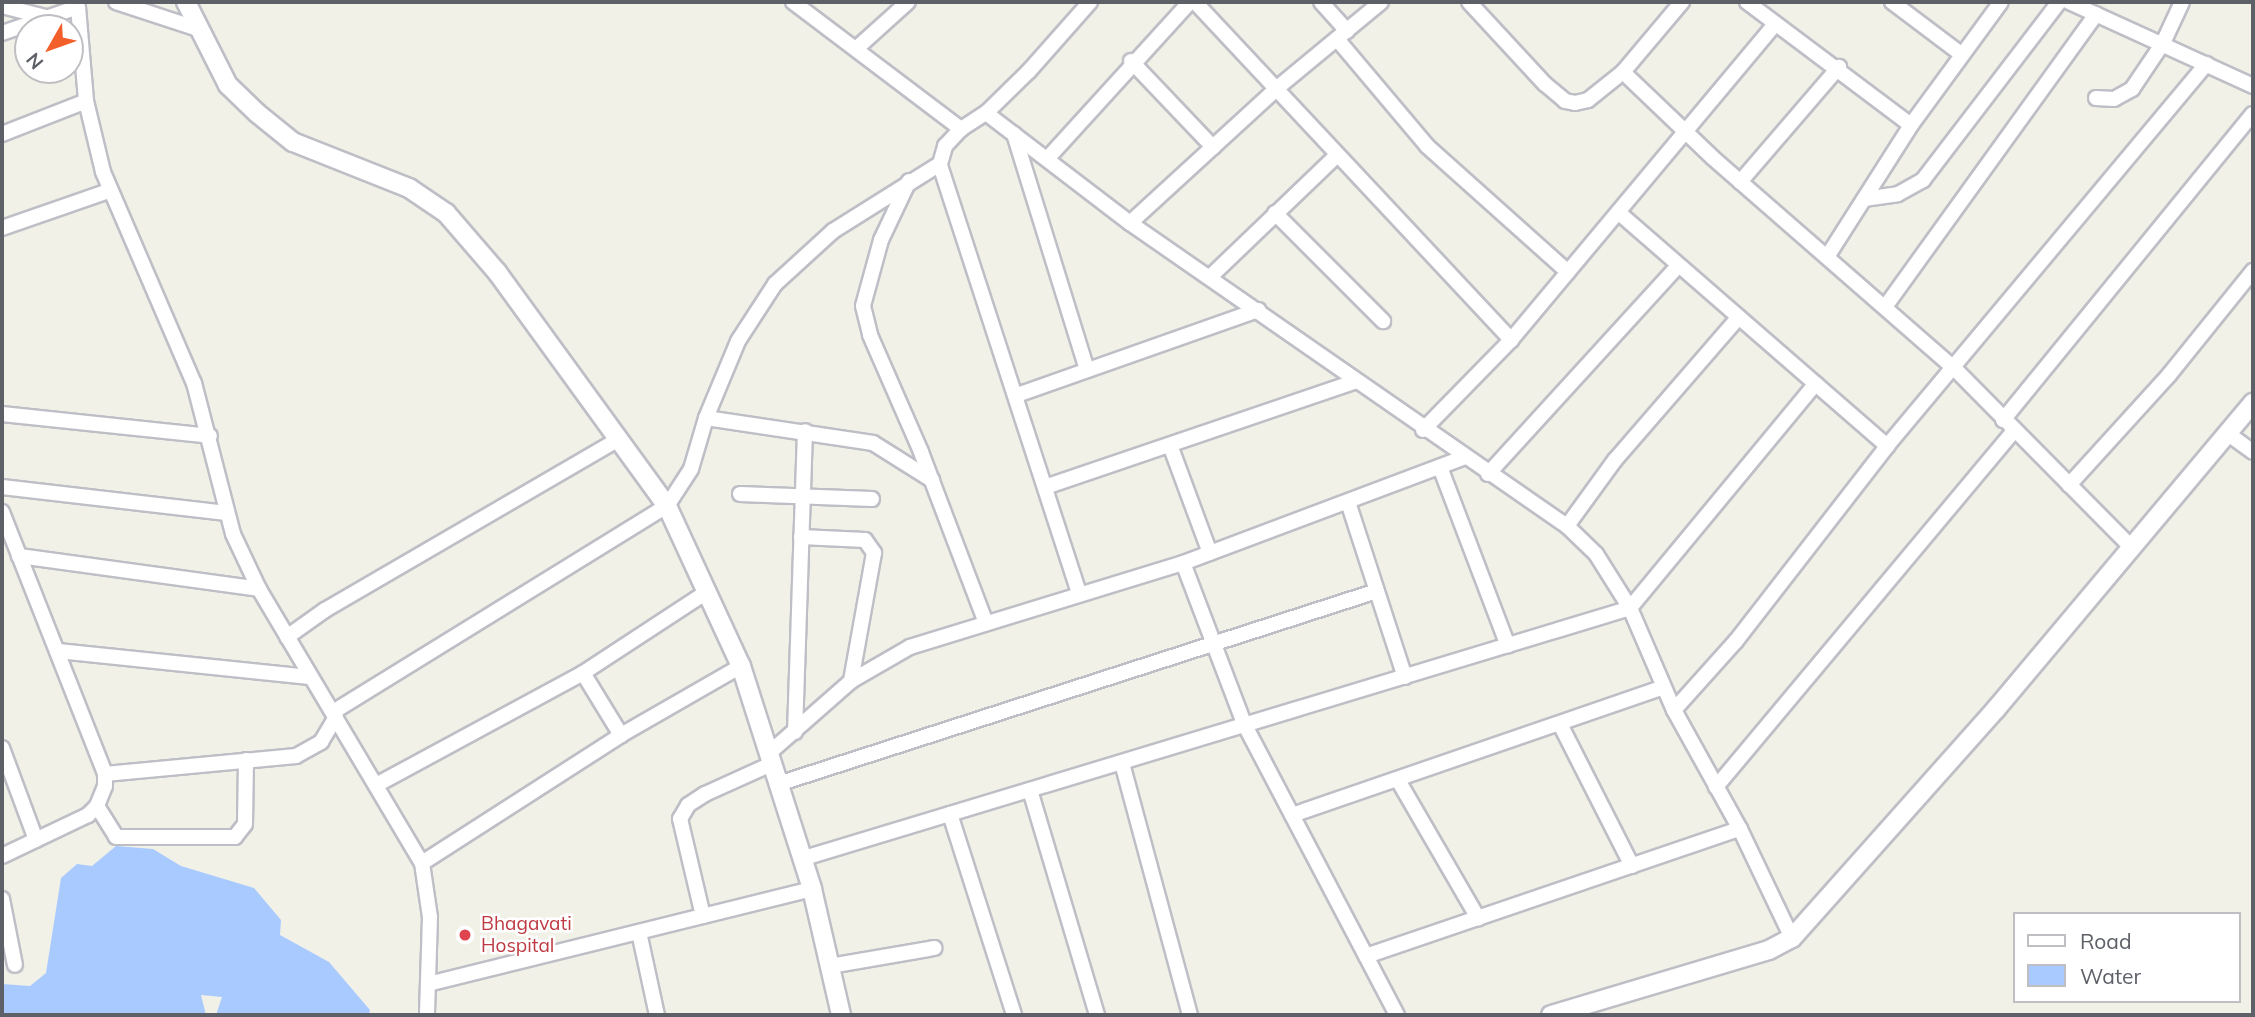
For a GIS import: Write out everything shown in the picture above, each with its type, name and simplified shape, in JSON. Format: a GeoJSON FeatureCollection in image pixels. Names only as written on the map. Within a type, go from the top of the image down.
{"type":"FeatureCollection","features":[{"type":"Feature","properties":{"kind":"street"},"geometry":{"type":"LineString","coordinates":[[116,2],[198,29]]}},
{"type":"Feature","properties":{"kind":"street"},"geometry":{"type":"LineString","coordinates":[[186,2],[228,85],[293,142],[408,188],[446,213],[497,272],[667,506],[741,666],[812,889],[841,1015]]}},
{"type":"Feature","properties":{"kind":"street"},"geometry":{"type":"LineString","coordinates":[[793,2],[858,47],[961,129]]}},
{"type":"Feature","properties":{"kind":"street"},"geometry":{"type":"LineString","coordinates":[[858,47],[908,2]]}},
{"type":"Feature","properties":{"kind":"street"},"geometry":{"type":"LineString","coordinates":[[1079,593],[1048,486],[940,164],[945,146],[961,129],[986,113],[1090,2]]}},
{"type":"Feature","properties":{"kind":"street"},"geometry":{"type":"LineString","coordinates":[[1047,159],[1131,61],[1192,2],[1511,340]]}},
{"type":"Feature","properties":{"kind":"street"},"geometry":{"type":"LineString","coordinates":[[1321,2],[1342,35],[1427,146],[1568,272]]}},
{"type":"Feature","properties":{"kind":"street"},"geometry":{"type":"LineString","coordinates":[[1130,223],[1276,89],[1381,2]]}},
{"type":"Feature","properties":{"kind":"street"},"geometry":{"type":"LineString","coordinates":[[1469,2],[1565,101],[1588,100],[1623,72],[1682,2]]}},
{"type":"Feature","properties":{"kind":"street"},"geometry":{"type":"LineString","coordinates":[[1747,2],[1774,24],[1839,67],[1911,125]]}},
{"type":"Feature","properties":{"kind":"street"},"geometry":{"type":"LineString","coordinates":[[1892,2],[1961,54]]}},
{"type":"Feature","properties":{"kind":"street"},"geometry":{"type":"LineString","coordinates":[[1827,257],[1911,125],[2001,2]]}},
{"type":"Feature","properties":{"kind":"street"},"geometry":{"type":"LineString","coordinates":[[1864,199],[1898,194],[1923,180],[2059,2]]}},
{"type":"Feature","properties":{"kind":"street"},"geometry":{"type":"LineString","coordinates":[[2069,2],[2164,43],[2253,86]]}},
{"type":"Feature","properties":{"kind":"street"},"geometry":{"type":"LineString","coordinates":[[2096,98],[2114,99],[2132,89],[2164,43],[2182,2]]}},
{"type":"Feature","properties":{"kind":"street"},"geometry":{"type":"LineString","coordinates":[[54,14],[80,4],[86,101],[109,191],[176,334],[210,436],[227,513],[259,589],[310,677],[378,784],[422,863],[430,917],[427,1015]]}},
{"type":"Feature","properties":{"kind":"street"},"geometry":{"type":"LineString","coordinates":[[2,6],[34,14]]}},
{"type":"Feature","properties":{"kind":"street"},"geometry":{"type":"LineString","coordinates":[[1885,307],[2096,13]]}},
{"type":"Feature","properties":{"kind":"street"},"geometry":{"type":"LineString","coordinates":[[1423,430],[1511,340],[1774,24]]}},
{"type":"Feature","properties":{"kind":"street"},"geometry":{"type":"LineString","coordinates":[[1131,61],[1213,147]]}},
{"type":"Feature","properties":{"kind":"street"},"geometry":{"type":"LineString","coordinates":[[1674,709],[1736,641],[1887,446],[2206,64]]}},
{"type":"Feature","properties":{"kind":"street"},"geometry":{"type":"LineString","coordinates":[[1740,182],[1839,67]]}},
{"type":"Feature","properties":{"kind":"street"},"geometry":{"type":"LineString","coordinates":[[1623,72],[1740,182],[1953,367],[2132,548]]}},
{"type":"Feature","properties":{"kind":"street"},"geometry":{"type":"LineString","coordinates":[[2,134],[86,101]]}},
{"type":"Feature","properties":{"kind":"street"},"geometry":{"type":"LineString","coordinates":[[986,113],[1130,223],[1211,276],[1463,458],[1567,526],[1596,554],[1630,608],[1674,709],[1740,829],[1792,938]]}},
{"type":"Feature","properties":{"kind":"street"},"geometry":{"type":"LineString","coordinates":[[1716,787],[2008,425],[2253,114]]}},
{"type":"Feature","properties":{"kind":"street"},"geometry":{"type":"LineString","coordinates":[[1014,133],[1087,370]]}},
{"type":"Feature","properties":{"kind":"street"},"geometry":{"type":"LineString","coordinates":[[1211,276],[1336,156]]}},
{"type":"Feature","properties":{"kind":"street"},"geometry":{"type":"LineString","coordinates":[[105,774],[310,752],[335,715],[667,506],[691,468],[706,418],[738,341],[775,284],[832,231],[910,179],[940,164]]}},
{"type":"Feature","properties":{"kind":"street"},"geometry":{"type":"LineString","coordinates":[[910,179],[880,240],[863,306],[870,335],[932,480],[986,623]]}},
{"type":"Feature","properties":{"kind":"street"},"geometry":{"type":"LineString","coordinates":[[2,228],[109,191]]}},
{"type":"Feature","properties":{"kind":"street"},"geometry":{"type":"LineString","coordinates":[[1618,212],[1887,446]]}},
{"type":"Feature","properties":{"kind":"street"},"geometry":{"type":"LineString","coordinates":[[1275,213],[1382,321]]}},
{"type":"Feature","properties":{"kind":"street"},"geometry":{"type":"LineString","coordinates":[[1488,474],[1678,266]]}},
{"type":"Feature","properties":{"kind":"street"},"geometry":{"type":"LineString","coordinates":[[2069,485],[2177,366],[2253,271]]}},
{"type":"Feature","properties":{"kind":"street"},"geometry":{"type":"LineString","coordinates":[[1017,395],[1258,310]]}},
{"type":"Feature","properties":{"kind":"street"},"geometry":{"type":"LineString","coordinates":[[1567,526],[1615,460],[1739,317]]}},
{"type":"Feature","properties":{"kind":"street"},"geometry":{"type":"LineString","coordinates":[[1048,486],[1356,381]]}},
{"type":"Feature","properties":{"kind":"street"},"geometry":{"type":"LineString","coordinates":[[801,859],[1630,608],[1815,384]]}},
{"type":"Feature","properties":{"kind":"street"},"geometry":{"type":"LineString","coordinates":[[1551,1015],[1769,950],[1792,938],[1926,790],[2253,403]]}},
{"type":"Feature","properties":{"kind":"street"},"geometry":{"type":"LineString","coordinates":[[2,414],[210,436]]}},
{"type":"Feature","properties":{"kind":"street"},"geometry":{"type":"LineString","coordinates":[[706,418],[805,430],[873,443],[932,480]]}},
{"type":"Feature","properties":{"kind":"street"},"geometry":{"type":"LineString","coordinates":[[795,732],[805,430]]}},
{"type":"Feature","properties":{"kind":"street"},"geometry":{"type":"LineString","coordinates":[[2227,433],[2253,452]]}},
{"type":"Feature","properties":{"kind":"street"},"geometry":{"type":"LineString","coordinates":[[287,637],[325,610],[619,439]]}},
{"type":"Feature","properties":{"kind":"street"},"geometry":{"type":"LineString","coordinates":[[1170,445],[1210,553]]}},
{"type":"Feature","properties":{"kind":"street"},"geometry":{"type":"LineString","coordinates":[[702,916],[680,819],[688,805],[770,759],[795,732],[851,681],[910,648],[1079,593],[1183,563],[1463,458]]}},
{"type":"Feature","properties":{"kind":"street"},"geometry":{"type":"LineString","coordinates":[[1440,467],[1508,646]]}},
{"type":"Feature","properties":{"kind":"street"},"geometry":{"type":"LineString","coordinates":[[2,487],[227,513]]}},
{"type":"Feature","properties":{"kind":"street"},"geometry":{"type":"LineString","coordinates":[[740,494],[872,499]]}},
{"type":"Feature","properties":{"kind":"street"},"geometry":{"type":"LineString","coordinates":[[1348,502],[1405,677]]}},
{"type":"Feature","properties":{"kind":"street"},"geometry":{"type":"LineString","coordinates":[[2,512],[105,774],[97,806],[79,821],[2,856]]}},
{"type":"Feature","properties":{"kind":"street"},"geometry":{"type":"LineString","coordinates":[[802,537],[865,540],[874,553],[851,681]]}},
{"type":"Feature","properties":{"kind":"street"},"geometry":{"type":"LineString","coordinates":[[19,556],[259,589]]}},
{"type":"Feature","properties":{"kind":"street"},"geometry":{"type":"LineString","coordinates":[[1183,563],[1245,726],[1397,1015]]}},
{"type":"Feature","properties":{"kind":"street"},"geometry":{"type":"LineString","coordinates":[[778,784],[1214,647],[1377,591]]}},
{"type":"Feature","properties":{"kind":"street"},"geometry":{"type":"LineString","coordinates":[[378,784],[583,673],[707,592]]}},
{"type":"Feature","properties":{"kind":"street"},"geometry":{"type":"LineString","coordinates":[[58,651],[310,677]]}},
{"type":"Feature","properties":{"kind":"street"},"geometry":{"type":"LineString","coordinates":[[422,863],[621,735],[741,666]]}},
{"type":"Feature","properties":{"kind":"street"},"geometry":{"type":"LineString","coordinates":[[583,673],[621,735]]}},
{"type":"Feature","properties":{"kind":"street"},"geometry":{"type":"LineString","coordinates":[[1292,815],[1561,726],[1664,687]]}},
{"type":"Feature","properties":{"kind":"street"},"geometry":{"type":"LineString","coordinates":[[1561,726],[1632,866]]}},
{"type":"Feature","properties":{"kind":"street"},"geometry":{"type":"LineString","coordinates":[[2,748],[36,841]]}},
{"type":"Feature","properties":{"kind":"street"},"geometry":{"type":"LineString","coordinates":[[97,806],[116,836],[235,837],[245,824],[246,760]]}},
{"type":"Feature","properties":{"kind":"street"},"geometry":{"type":"LineString","coordinates":[[1122,763],[1190,1015]]}},
{"type":"Feature","properties":{"kind":"street"},"geometry":{"type":"LineString","coordinates":[[1398,780],[1478,918]]}},
{"type":"Feature","properties":{"kind":"street"},"geometry":{"type":"LineString","coordinates":[[1030,790],[1097,1015]]}},
{"type":"Feature","properties":{"kind":"street"},"geometry":{"type":"LineString","coordinates":[[950,814],[1014,1015]]}},
{"type":"Feature","properties":{"kind":"street"},"geometry":{"type":"LineString","coordinates":[[1366,956],[1740,829]]}},
{"type":"Feature","properties":{"kind":"street"},"geometry":{"type":"LineString","coordinates":[[428,984],[812,889]]}},
{"type":"Feature","properties":{"kind":"street"},"geometry":{"type":"LineString","coordinates":[[2,900],[15,965]]}},
{"type":"Feature","properties":{"kind":"street"},"geometry":{"type":"LineString","coordinates":[[639,932],[657,1015]]}},
{"type":"Feature","properties":{"kind":"street"},"geometry":{"type":"LineString","coordinates":[[830,966],[934,948]]}},
{"type":"Feature","properties":{"kind":"water"},"geometry":{"type":"Polygon","coordinates":[[[116,846],[153,849],[181,866],[254,888],[281,920],[280,935],[329,962],[370,1010],[369,1015],[216,1015],[222,997],[201,995],[206,1015],[2,1015],[2,984],[30,986],[46,973],[61,878],[77,864],[92,866],[116,846]]]}},
{"type":"Feature","properties":{"kind":"place","name":"Bhagavati Hospital"},"geometry":{"type":"Point","coordinates":[465,935]}}]}
